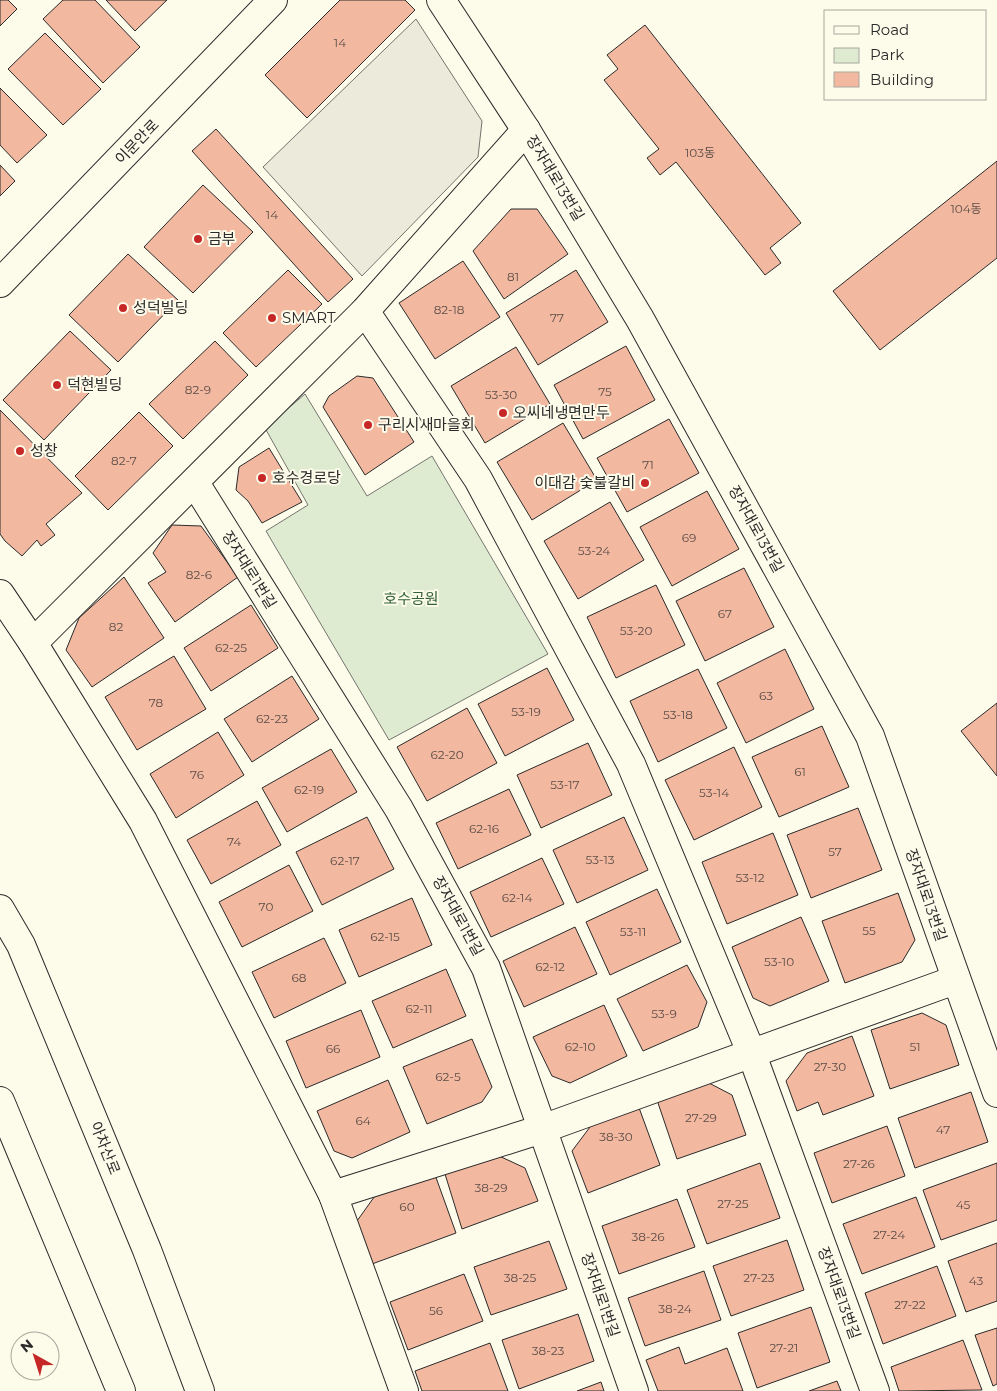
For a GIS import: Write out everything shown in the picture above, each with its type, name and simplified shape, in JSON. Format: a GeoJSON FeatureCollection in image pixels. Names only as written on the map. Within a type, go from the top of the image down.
{"type":"FeatureCollection","features":[{"type":"Feature","properties":{"kind":"street","name":"이문안로"},"geometry":{"type":"LineString","coordinates":[[0,284],[273,0]]}},
{"type":"Feature","properties":{"kind":"street","name":"장자대로13번길"},"geometry":{"type":"LineString","coordinates":[[441,0],[526,130],[640,319],[870,736],[997,1094]]}},
{"type":"Feature","properties":{"kind":"street"},"geometry":{"type":"LineString","coordinates":[[33,644],[365,311],[526,130]]}},
{"type":"Feature","properties":{"kind":"street","name":"장자대로13번길"},"geometry":{"type":"LineString","coordinates":[[365,311],[478,480],[631,764],[751,1052],[874,1391]]}},
{"type":"Feature","properties":{"kind":"street","name":"장자대로1번길"},"geometry":{"type":"LineString","coordinates":[[195,483],[399,809],[486,968],[634,1391]]}},
{"type":"Feature","properties":{"kind":"street"},"geometry":{"type":"LineString","coordinates":[[0,594],[143,821],[333,1195],[404,1391]]}},
{"type":"Feature","properties":{"kind":"street","name":"아차산로"},"geometry":{"type":"LineString","coordinates":[[0,909],[25,955],[147,1250],[200,1391]]}},
{"type":"Feature","properties":{"kind":"street"},"geometry":{"type":"LineString","coordinates":[[333,1195],[542,1129],[751,1052],[955,980]]}},
{"type":"Feature","properties":{"kind":"street"},"geometry":{"type":"LineString","coordinates":[[0,1101],[121,1391]]}},
{"type":"Feature","properties":{"kind":"green space","name":"호수공원"},"geometry":{"type":"Polygon","coordinates":[[[305,394],[367,496],[432,456],[548,654],[389,740],[266,531],[308,505],[265,428],[305,394]]]}},
{"type":"Feature","properties":{"kind":"shaded area"},"geometry":{"type":"Polygon","coordinates":[[[416,19],[482,121],[478,157],[362,276],[263,167],[416,19]]]}},
{"type":"Feature","properties":{"kind":"building"},"geometry":{"type":"Polygon","coordinates":[[[0,0],[8,0],[17,9],[0,26],[0,0]]]}},
{"type":"Feature","properties":{"kind":"building"},"geometry":{"type":"Polygon","coordinates":[[[63,0],[95,0],[140,47],[103,83],[43,19],[63,0]]]}},
{"type":"Feature","properties":{"kind":"building"},"geometry":{"type":"Polygon","coordinates":[[[106,0],[167,0],[135,31],[106,0]]]}},
{"type":"Feature","properties":{"kind":"building"},"geometry":{"type":"Polygon","coordinates":[[[340,0],[405,0],[415,10],[307,118],[265,75],[340,0]]]}},
{"type":"Feature","properties":{"kind":"building"},"geometry":{"type":"Polygon","coordinates":[[[645,25],[801,223],[770,248],[781,263],[765,275],[676,162],[660,175],[647,158],[659,149],[604,80],[618,69],[607,55],[645,25]]]}},
{"type":"Feature","properties":{"kind":"building"},"geometry":{"type":"Polygon","coordinates":[[[45,33],[101,89],[63,125],[8,69],[45,33]]]}},
{"type":"Feature","properties":{"kind":"building"},"geometry":{"type":"Polygon","coordinates":[[[0,88],[47,135],[17,163],[0,145],[0,88]]]}},
{"type":"Feature","properties":{"kind":"building"},"geometry":{"type":"Polygon","coordinates":[[[216,129],[353,279],[328,302],[192,151],[216,129]]]}},
{"type":"Feature","properties":{"kind":"building"},"geometry":{"type":"Polygon","coordinates":[[[997,161],[997,258],[880,350],[833,291],[997,161]]]}},
{"type":"Feature","properties":{"kind":"building"},"geometry":{"type":"Polygon","coordinates":[[[0,165],[15,181],[0,196],[0,165]]]}},
{"type":"Feature","properties":{"kind":"building","name":"금부"},"geometry":{"type":"Polygon","coordinates":[[[203,185],[253,232],[193,293],[144,247],[203,185]]]}},
{"type":"Feature","properties":{"kind":"building"},"geometry":{"type":"Polygon","coordinates":[[[511,209],[537,209],[568,254],[504,299],[473,251],[511,209]]]}},
{"type":"Feature","properties":{"kind":"building","name":"성덕빌딩"},"geometry":{"type":"Polygon","coordinates":[[[128,254],[178,300],[118,362],[69,315],[128,254]]]}},
{"type":"Feature","properties":{"kind":"building"},"geometry":{"type":"Polygon","coordinates":[[[463,261],[500,317],[435,359],[399,303],[463,261]]]}},
{"type":"Feature","properties":{"kind":"building","name":"SMART"},"geometry":{"type":"Polygon","coordinates":[[[288,270],[322,304],[256,367],[223,333],[288,270]]]}},
{"type":"Feature","properties":{"kind":"building"},"geometry":{"type":"Polygon","coordinates":[[[576,270],[608,322],[538,365],[506,313],[576,270]]]}},
{"type":"Feature","properties":{"kind":"building","name":"덕현빌딩"},"geometry":{"type":"Polygon","coordinates":[[[70,331],[111,370],[44,440],[3,400],[70,331]]]}},
{"type":"Feature","properties":{"kind":"building"},"geometry":{"type":"Polygon","coordinates":[[[215,341],[248,375],[183,439],[149,404],[215,341]]]}},
{"type":"Feature","properties":{"kind":"building"},"geometry":{"type":"Polygon","coordinates":[[[626,346],[655,400],[583,439],[554,385],[626,346]]]}},
{"type":"Feature","properties":{"kind":"building"},"geometry":{"type":"Polygon","coordinates":[[[516,347],[550,404],[485,443],[451,386],[516,347]]]}},
{"type":"Feature","properties":{"kind":"building","name":"구리시새마을회"},"geometry":{"type":"Polygon","coordinates":[[[357,376],[373,378],[414,442],[365,475],[323,407],[329,396],[357,376]]]}},
{"type":"Feature","properties":{"kind":"building","name":"성창"},"geometry":{"type":"Polygon","coordinates":[[[0,410],[82,493],[46,524],[55,535],[41,546],[37,540],[22,556],[0,534],[0,410]]]}},
{"type":"Feature","properties":{"kind":"building"},"geometry":{"type":"Polygon","coordinates":[[[139,412],[173,446],[108,510],[75,476],[139,412]]]}},
{"type":"Feature","properties":{"kind":"building"},"geometry":{"type":"Polygon","coordinates":[[[669,419],[699,473],[627,512],[597,458],[669,419]]]}},
{"type":"Feature","properties":{"kind":"building"},"geometry":{"type":"Polygon","coordinates":[[[563,423],[597,480],[532,520],[497,462],[563,423]]]}},
{"type":"Feature","properties":{"kind":"building","name":"호수경로당"},"geometry":{"type":"Polygon","coordinates":[[[269,448],[302,502],[262,523],[248,501],[236,490],[239,467],[269,448]]]}},
{"type":"Feature","properties":{"kind":"building"},"geometry":{"type":"Polygon","coordinates":[[[707,491],[739,549],[672,586],[640,527],[707,491]]]}},
{"type":"Feature","properties":{"kind":"building"},"geometry":{"type":"Polygon","coordinates":[[[610,502],[644,560],[578,599],[544,541],[610,502]]]}},
{"type":"Feature","properties":{"kind":"building"},"geometry":{"type":"Polygon","coordinates":[[[172,525],[201,526],[238,577],[175,622],[148,583],[166,572],[153,553],[172,525]]]}},
{"type":"Feature","properties":{"kind":"building"},"geometry":{"type":"Polygon","coordinates":[[[744,568],[774,627],[705,661],[676,601],[744,568]]]}},
{"type":"Feature","properties":{"kind":"building"},"geometry":{"type":"Polygon","coordinates":[[[124,577],[164,638],[92,687],[66,650],[79,618],[124,577]]]}},
{"type":"Feature","properties":{"kind":"building"},"geometry":{"type":"Polygon","coordinates":[[[656,585],[685,645],[616,678],[587,617],[656,585]]]}},
{"type":"Feature","properties":{"kind":"building"},"geometry":{"type":"Polygon","coordinates":[[[251,605],[278,648],[211,691],[184,648],[251,605]]]}},
{"type":"Feature","properties":{"kind":"building"},"geometry":{"type":"Polygon","coordinates":[[[785,649],[814,709],[746,743],[717,683],[785,649]]]}},
{"type":"Feature","properties":{"kind":"building"},"geometry":{"type":"Polygon","coordinates":[[[174,656],[206,709],[137,750],[105,697],[174,656]]]}},
{"type":"Feature","properties":{"kind":"building"},"geometry":{"type":"Polygon","coordinates":[[[547,668],[574,720],[505,756],[478,704],[547,668]]]}},
{"type":"Feature","properties":{"kind":"building"},"geometry":{"type":"Polygon","coordinates":[[[698,669],[727,728],[658,762],[630,701],[698,669]]]}},
{"type":"Feature","properties":{"kind":"building"},"geometry":{"type":"Polygon","coordinates":[[[292,676],[319,719],[252,762],[224,719],[292,676]]]}},
{"type":"Feature","properties":{"kind":"building"},"geometry":{"type":"Polygon","coordinates":[[[997,703],[997,776],[961,731],[997,703]]]}},
{"type":"Feature","properties":{"kind":"building"},"geometry":{"type":"Polygon","coordinates":[[[467,708],[497,763],[427,801],[397,747],[467,708]]]}},
{"type":"Feature","properties":{"kind":"building"},"geometry":{"type":"Polygon","coordinates":[[[822,726],[849,787],[779,817],[752,757],[822,726]]]}},
{"type":"Feature","properties":{"kind":"building"},"geometry":{"type":"Polygon","coordinates":[[[218,732],[244,775],[176,818],[150,774],[218,732]]]}},
{"type":"Feature","properties":{"kind":"building"},"geometry":{"type":"Polygon","coordinates":[[[588,743],[612,795],[541,828],[517,775],[588,743]]]}},
{"type":"Feature","properties":{"kind":"building"},"geometry":{"type":"Polygon","coordinates":[[[734,747],[762,807],[694,840],[665,780],[734,747]]]}},
{"type":"Feature","properties":{"kind":"building"},"geometry":{"type":"Polygon","coordinates":[[[331,749],[357,792],[287,832],[262,788],[331,749]]]}},
{"type":"Feature","properties":{"kind":"building"},"geometry":{"type":"Polygon","coordinates":[[[509,789],[531,835],[458,869],[436,823],[509,789]]]}},
{"type":"Feature","properties":{"kind":"building"},"geometry":{"type":"Polygon","coordinates":[[[257,801],[281,845],[211,884],[187,840],[257,801]]]}},
{"type":"Feature","properties":{"kind":"building"},"geometry":{"type":"Polygon","coordinates":[[[858,808],[882,870],[811,898],[787,835],[858,808]]]}},
{"type":"Feature","properties":{"kind":"building"},"geometry":{"type":"Polygon","coordinates":[[[367,817],[394,869],[322,905],[296,852],[367,817]]]}},
{"type":"Feature","properties":{"kind":"building"},"geometry":{"type":"Polygon","coordinates":[[[624,817],[648,870],[577,903],[553,850],[624,817]]]}},
{"type":"Feature","properties":{"kind":"building"},"geometry":{"type":"Polygon","coordinates":[[[773,833],[798,895],[727,924],[702,862],[773,833]]]}},
{"type":"Feature","properties":{"kind":"building"},"geometry":{"type":"Polygon","coordinates":[[[542,858],[564,904],[491,937],[470,892],[542,858]]]}},
{"type":"Feature","properties":{"kind":"building"},"geometry":{"type":"Polygon","coordinates":[[[289,865],[313,911],[242,947],[219,902],[289,865]]]}},
{"type":"Feature","properties":{"kind":"building"},"geometry":{"type":"Polygon","coordinates":[[[657,889],[681,942],[610,975],[586,922],[657,889]]]}},
{"type":"Feature","properties":{"kind":"building"},"geometry":{"type":"Polygon","coordinates":[[[898,893],[915,940],[902,962],[845,983],[822,921],[898,893]]]}},
{"type":"Feature","properties":{"kind":"building"},"geometry":{"type":"Polygon","coordinates":[[[412,898],[432,945],[359,977],[339,930],[412,898]]]}},
{"type":"Feature","properties":{"kind":"building"},"geometry":{"type":"Polygon","coordinates":[[[801,917],[829,981],[770,1006],[753,998],[732,947],[801,917]]]}},
{"type":"Feature","properties":{"kind":"building"},"geometry":{"type":"Polygon","coordinates":[[[575,927],[597,974],[524,1007],[503,961],[575,927]]]}},
{"type":"Feature","properties":{"kind":"building"},"geometry":{"type":"Polygon","coordinates":[[[324,938],[346,983],[274,1018],[252,972],[324,938]]]}},
{"type":"Feature","properties":{"kind":"building"},"geometry":{"type":"Polygon","coordinates":[[[687,965],[707,1002],[698,1027],[643,1051],[617,999],[687,965]]]}},
{"type":"Feature","properties":{"kind":"building"},"geometry":{"type":"Polygon","coordinates":[[[446,969],[466,1016],[393,1048],[372,1001],[446,969]]]}},
{"type":"Feature","properties":{"kind":"building"},"geometry":{"type":"Polygon","coordinates":[[[604,1005],[627,1056],[570,1083],[552,1076],[533,1037],[604,1005]]]}},
{"type":"Feature","properties":{"kind":"building"},"geometry":{"type":"Polygon","coordinates":[[[361,1010],[380,1057],[306,1088],[286,1041],[361,1010]]]}},
{"type":"Feature","properties":{"kind":"building"},"geometry":{"type":"Polygon","coordinates":[[[922,1013],[946,1025],[959,1065],[890,1089],[871,1030],[922,1013]]]}},
{"type":"Feature","properties":{"kind":"building"},"geometry":{"type":"Polygon","coordinates":[[[852,1036],[874,1096],[823,1115],[818,1102],[797,1111],[786,1081],[807,1053],[852,1036]]]}},
{"type":"Feature","properties":{"kind":"building"},"geometry":{"type":"Polygon","coordinates":[[[472,1039],[492,1087],[482,1102],[427,1124],[403,1067],[472,1039]]]}},
{"type":"Feature","properties":{"kind":"building"},"geometry":{"type":"Polygon","coordinates":[[[388,1080],[410,1132],[352,1158],[334,1151],[317,1111],[388,1080]]]}},
{"type":"Feature","properties":{"kind":"building"},"geometry":{"type":"Polygon","coordinates":[[[709,1083],[732,1095],[746,1135],[677,1159],[657,1100],[709,1083]]]}},
{"type":"Feature","properties":{"kind":"building"},"geometry":{"type":"Polygon","coordinates":[[[971,1092],[988,1142],[915,1168],[898,1118],[971,1092]]]}},
{"type":"Feature","properties":{"kind":"building"},"geometry":{"type":"Polygon","coordinates":[[[638,1105],[660,1165],[588,1193],[572,1151],[593,1123],[638,1105]]]}},
{"type":"Feature","properties":{"kind":"building"},"geometry":{"type":"Polygon","coordinates":[[[887,1126],[905,1176],[832,1203],[814,1153],[887,1126]]]}},
{"type":"Feature","properties":{"kind":"building"},"geometry":{"type":"Polygon","coordinates":[[[497,1155],[525,1168],[538,1201],[462,1229],[445,1174],[497,1155]]]}},
{"type":"Feature","properties":{"kind":"building"},"geometry":{"type":"Polygon","coordinates":[[[760,1163],[780,1218],[707,1244],[687,1190],[760,1163]]]}},
{"type":"Feature","properties":{"kind":"building"},"geometry":{"type":"Polygon","coordinates":[[[997,1163],[997,1220],[941,1240],[923,1190],[997,1163]]]}},
{"type":"Feature","properties":{"kind":"building"},"geometry":{"type":"Polygon","coordinates":[[[434,1172],[456,1233],[372,1264],[357,1221],[377,1193],[434,1172]]]}},
{"type":"Feature","properties":{"kind":"building"},"geometry":{"type":"Polygon","coordinates":[[[916,1197],[935,1247],[862,1274],[843,1224],[916,1197]]]}},
{"type":"Feature","properties":{"kind":"building"},"geometry":{"type":"Polygon","coordinates":[[[677,1199],[695,1247],[619,1274],[602,1226],[677,1199]]]}},
{"type":"Feature","properties":{"kind":"building"},"geometry":{"type":"Polygon","coordinates":[[[787,1240],[804,1290],[731,1316],[713,1266],[787,1240]]]}},
{"type":"Feature","properties":{"kind":"building"},"geometry":{"type":"Polygon","coordinates":[[[549,1241],[567,1289],[491,1315],[474,1267],[549,1241]]]}},
{"type":"Feature","properties":{"kind":"building"},"geometry":{"type":"Polygon","coordinates":[[[997,1243],[997,1301],[966,1312],[948,1261],[997,1243]]]}},
{"type":"Feature","properties":{"kind":"building"},"geometry":{"type":"Polygon","coordinates":[[[937,1266],[956,1316],[883,1344],[865,1293],[937,1266]]]}},
{"type":"Feature","properties":{"kind":"building"},"geometry":{"type":"Polygon","coordinates":[[[704,1271],[721,1320],[645,1346],[628,1298],[704,1271]]]}},
{"type":"Feature","properties":{"kind":"building"},"geometry":{"type":"Polygon","coordinates":[[[464,1274],[483,1321],[408,1350],[390,1302],[464,1274]]]}},
{"type":"Feature","properties":{"kind":"building"},"geometry":{"type":"Polygon","coordinates":[[[811,1307],[830,1362],[757,1388],[738,1333],[811,1307]]]}},
{"type":"Feature","properties":{"kind":"building"},"geometry":{"type":"Polygon","coordinates":[[[578,1314],[594,1361],[519,1389],[502,1340],[578,1314]]]}},
{"type":"Feature","properties":{"kind":"building"},"geometry":{"type":"Polygon","coordinates":[[[997,1328],[997,1384],[993,1386],[975,1335],[997,1328]]]}},
{"type":"Feature","properties":{"kind":"building"},"geometry":{"type":"Polygon","coordinates":[[[963,1340],[982,1390],[899,1391],[891,1367],[963,1340]]]}},
{"type":"Feature","properties":{"kind":"building"},"geometry":{"type":"Polygon","coordinates":[[[490,1343],[508,1391],[422,1391],[415,1371],[490,1343]]]}},
{"type":"Feature","properties":{"kind":"building"},"geometry":{"type":"Polygon","coordinates":[[[679,1347],[685,1364],[727,1348],[743,1391],[658,1391],[646,1360],[679,1347]]]}},
{"type":"Feature","properties":{"kind":"building"},"geometry":{"type":"Polygon","coordinates":[[[837,1381],[841,1391],[809,1391],[837,1381]]]}},
{"type":"Feature","properties":{"kind":"building"},"geometry":{"type":"Polygon","coordinates":[[[601,1382],[604,1391],[577,1391],[601,1382]]]}},
{"type":"Feature","properties":{"kind":"place","name":"금부"},"geometry":{"type":"Point","coordinates":[198,239]}},
{"type":"Feature","properties":{"kind":"place","name":"성덕빌딩"},"geometry":{"type":"Point","coordinates":[123,308]}},
{"type":"Feature","properties":{"kind":"place","name":"SMART"},"geometry":{"type":"Point","coordinates":[272,318]}},
{"type":"Feature","properties":{"kind":"place","name":"덕현빌딩"},"geometry":{"type":"Point","coordinates":[57,385]}},
{"type":"Feature","properties":{"kind":"place","name":"오씨네냉면만두"},"geometry":{"type":"Point","coordinates":[503,413]}},
{"type":"Feature","properties":{"kind":"place","name":"구리시새마을회"},"geometry":{"type":"Point","coordinates":[368,425]}},
{"type":"Feature","properties":{"kind":"place","name":"성창"},"geometry":{"type":"Point","coordinates":[20,451]}},
{"type":"Feature","properties":{"kind":"place","name":"호수경로당"},"geometry":{"type":"Point","coordinates":[262,478]}},
{"type":"Feature","properties":{"kind":"place","name":"이대감 숯불갈비"},"geometry":{"type":"Point","coordinates":[645,483]}}]}
